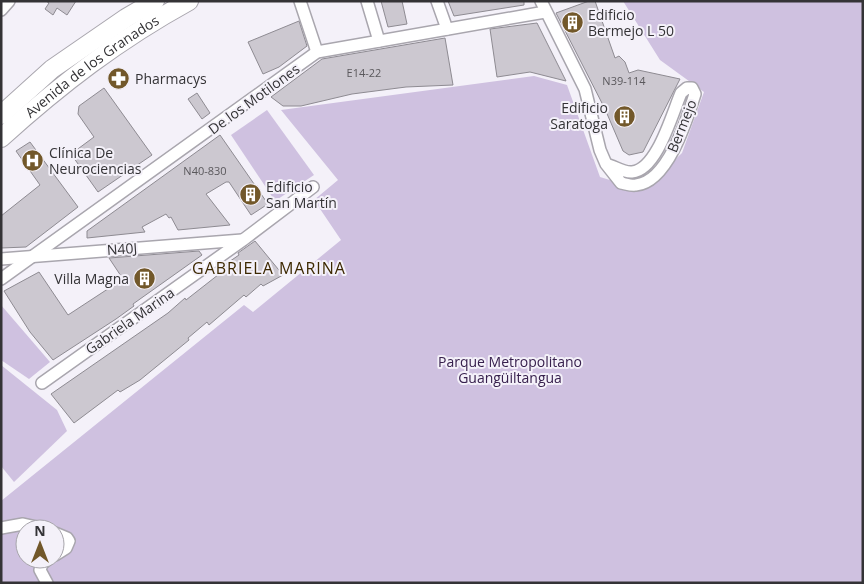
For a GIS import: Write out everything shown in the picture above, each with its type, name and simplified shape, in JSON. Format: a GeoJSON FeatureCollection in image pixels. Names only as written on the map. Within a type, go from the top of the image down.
{"type":"FeatureCollection","features":[{"type":"Feature","properties":{"kind":"main road","name":"Avenida de los Granados"},"geometry":{"type":"LineString","coordinates":[[1,116],[52,69],[126,18],[155,1]]}},
{"type":"Feature","properties":{"kind":"main road","name":"Avenida de los Granados"},"geometry":{"type":"LineString","coordinates":[[1,138],[48,96],[91,62],[188,1]]}},
{"type":"Feature","properties":{"kind":"street"},"geometry":{"type":"LineString","coordinates":[[1,10],[9,1]]}},
{"type":"Feature","properties":{"kind":"street"},"geometry":{"type":"LineString","coordinates":[[300,1],[317,52]]}},
{"type":"Feature","properties":{"kind":"street"},"geometry":{"type":"LineString","coordinates":[[367,1],[378,41]]}},
{"type":"Feature","properties":{"kind":"street"},"geometry":{"type":"LineString","coordinates":[[436,1],[447,29]]}},
{"type":"Feature","properties":{"kind":"street","name":"De los Motilones"},"geometry":{"type":"LineString","coordinates":[[1,279],[36,256],[317,52],[447,29],[543,6]]}},
{"type":"Feature","properties":{"kind":"street","name":"Bermejo"},"geometry":{"type":"LineString","coordinates":[[543,6],[585,89],[600,150],[606,164],[621,183],[636,186],[647,181],[667,162],[682,130],[695,94],[692,88],[687,88],[681,93],[651,161],[641,170],[630,172],[606,164]]}},
{"type":"Feature","properties":{"kind":"street","name":"Gabriela Marina"},"geometry":{"type":"LineString","coordinates":[[42,383],[243,240],[313,187]]}},
{"type":"Feature","properties":{"kind":"street","name":"N40J"},"geometry":{"type":"LineString","coordinates":[[1,259],[243,240]]}},
{"type":"Feature","properties":{"kind":"street"},"geometry":{"type":"LineString","coordinates":[[1,528],[15,525]]}},
{"type":"Feature","properties":{"kind":"street"},"geometry":{"type":"LineString","coordinates":[[65,537],[69,541],[65,549]]}},
{"type":"Feature","properties":{"kind":"street"},"geometry":{"type":"LineString","coordinates":[[40,569],[47,583]]}},
{"type":"Feature","properties":{"kind":"green space","name":"Parque Metropolitano Guangüiltangua"},"geometry":{"type":"Polygon","coordinates":[[[623,1],[863,1],[863,583],[1,583],[1,501],[244,305],[253,312],[341,240],[314,200],[338,180],[281,110],[534,76],[567,85],[600,177],[643,190],[682,153],[704,92],[660,60],[623,1]]]}},
{"type":"Feature","properties":{"kind":"green space"},"geometry":{"type":"Polygon","coordinates":[[[267,110],[314,175],[275,201],[231,135],[267,110]]]}},
{"type":"Feature","properties":{"kind":"green space"},"geometry":{"type":"Polygon","coordinates":[[[1,305],[50,362],[29,379],[1,360],[1,305]]]}},
{"type":"Feature","properties":{"kind":"green space"},"geometry":{"type":"Polygon","coordinates":[[[1,365],[57,410],[67,431],[14,482],[1,466],[1,365]]]}},
{"type":"Feature","properties":{"kind":"building"},"geometry":{"type":"Polygon","coordinates":[[[46,1],[76,1],[67,15],[57,8],[53,15],[45,9],[49,3],[46,1]]]}},
{"type":"Feature","properties":{"kind":"building"},"geometry":{"type":"Polygon","coordinates":[[[381,1],[402,1],[407,24],[388,27],[381,1]]]}},
{"type":"Feature","properties":{"kind":"building"},"geometry":{"type":"Polygon","coordinates":[[[448,1],[524,1],[524,5],[454,16],[448,1]]]}},
{"type":"Feature","properties":{"kind":"building"},"geometry":{"type":"Polygon","coordinates":[[[589,1],[595,1],[615,58],[619,56],[625,62],[629,73],[638,70],[680,79],[643,152],[629,155],[623,151],[605,109],[556,13],[589,1]]]}},
{"type":"Feature","properties":{"kind":"building"},"geometry":{"type":"Polygon","coordinates":[[[299,21],[307,46],[279,67],[263,74],[248,42],[299,21]]]}},
{"type":"Feature","properties":{"kind":"building"},"geometry":{"type":"Polygon","coordinates":[[[537,23],[566,81],[530,72],[497,77],[490,29],[537,23]]]}},
{"type":"Feature","properties":{"kind":"building"},"geometry":{"type":"Polygon","coordinates":[[[445,38],[453,85],[406,87],[352,94],[301,106],[283,106],[271,97],[322,59],[445,38]]]}},
{"type":"Feature","properties":{"kind":"building"},"geometry":{"type":"Polygon","coordinates":[[[104,88],[152,155],[98,192],[71,154],[94,137],[78,114],[79,106],[104,88]]]}},
{"type":"Feature","properties":{"kind":"building"},"geometry":{"type":"Polygon","coordinates":[[[197,93],[210,113],[202,119],[188,99],[197,93]]]}},
{"type":"Feature","properties":{"kind":"building"},"geometry":{"type":"Polygon","coordinates":[[[220,135],[268,204],[251,215],[229,182],[226,182],[206,194],[230,225],[178,230],[171,217],[169,218],[166,214],[142,227],[145,232],[87,238],[87,231],[220,135]]]}},
{"type":"Feature","properties":{"kind":"building"},"geometry":{"type":"Polygon","coordinates":[[[30,142],[78,207],[26,247],[1,248],[1,216],[40,185],[16,151],[30,142]]]}},
{"type":"Feature","properties":{"kind":"building"},"geometry":{"type":"Polygon","coordinates":[[[255,241],[283,275],[263,286],[261,284],[246,297],[244,295],[209,325],[207,322],[188,338],[189,340],[140,380],[120,392],[118,390],[74,423],[51,394],[168,313],[185,298],[186,300],[223,271],[220,268],[255,241]]]}},
{"type":"Feature","properties":{"kind":"building"},"geometry":{"type":"Polygon","coordinates":[[[199,251],[202,255],[133,304],[134,306],[53,360],[30,332],[4,291],[39,272],[68,315],[123,279],[109,258],[199,251]]]}},
{"type":"Feature","properties":{"kind":"place","name":"Edificio Bermejo L 50"},"geometry":{"type":"Point","coordinates":[572,23]}},
{"type":"Feature","properties":{"kind":"place","name":"Pharmacys"},"geometry":{"type":"Point","coordinates":[119,79]}},
{"type":"Feature","properties":{"kind":"place","name":"Edificio Saratoga"},"geometry":{"type":"Point","coordinates":[624,116]}},
{"type":"Feature","properties":{"kind":"place","name":"Clínica De Neurociencias"},"geometry":{"type":"Point","coordinates":[33,161]}},
{"type":"Feature","properties":{"kind":"place","name":"Edificio San Martín"},"geometry":{"type":"Point","coordinates":[250,195]}},
{"type":"Feature","properties":{"kind":"place","name":"Villa Magna"},"geometry":{"type":"Point","coordinates":[145,279]}},
{"type":"Feature","properties":{"kind":"district","name":"GABRIELA MARINA"},"geometry":{"type":"Point","coordinates":[269,268]}}]}
